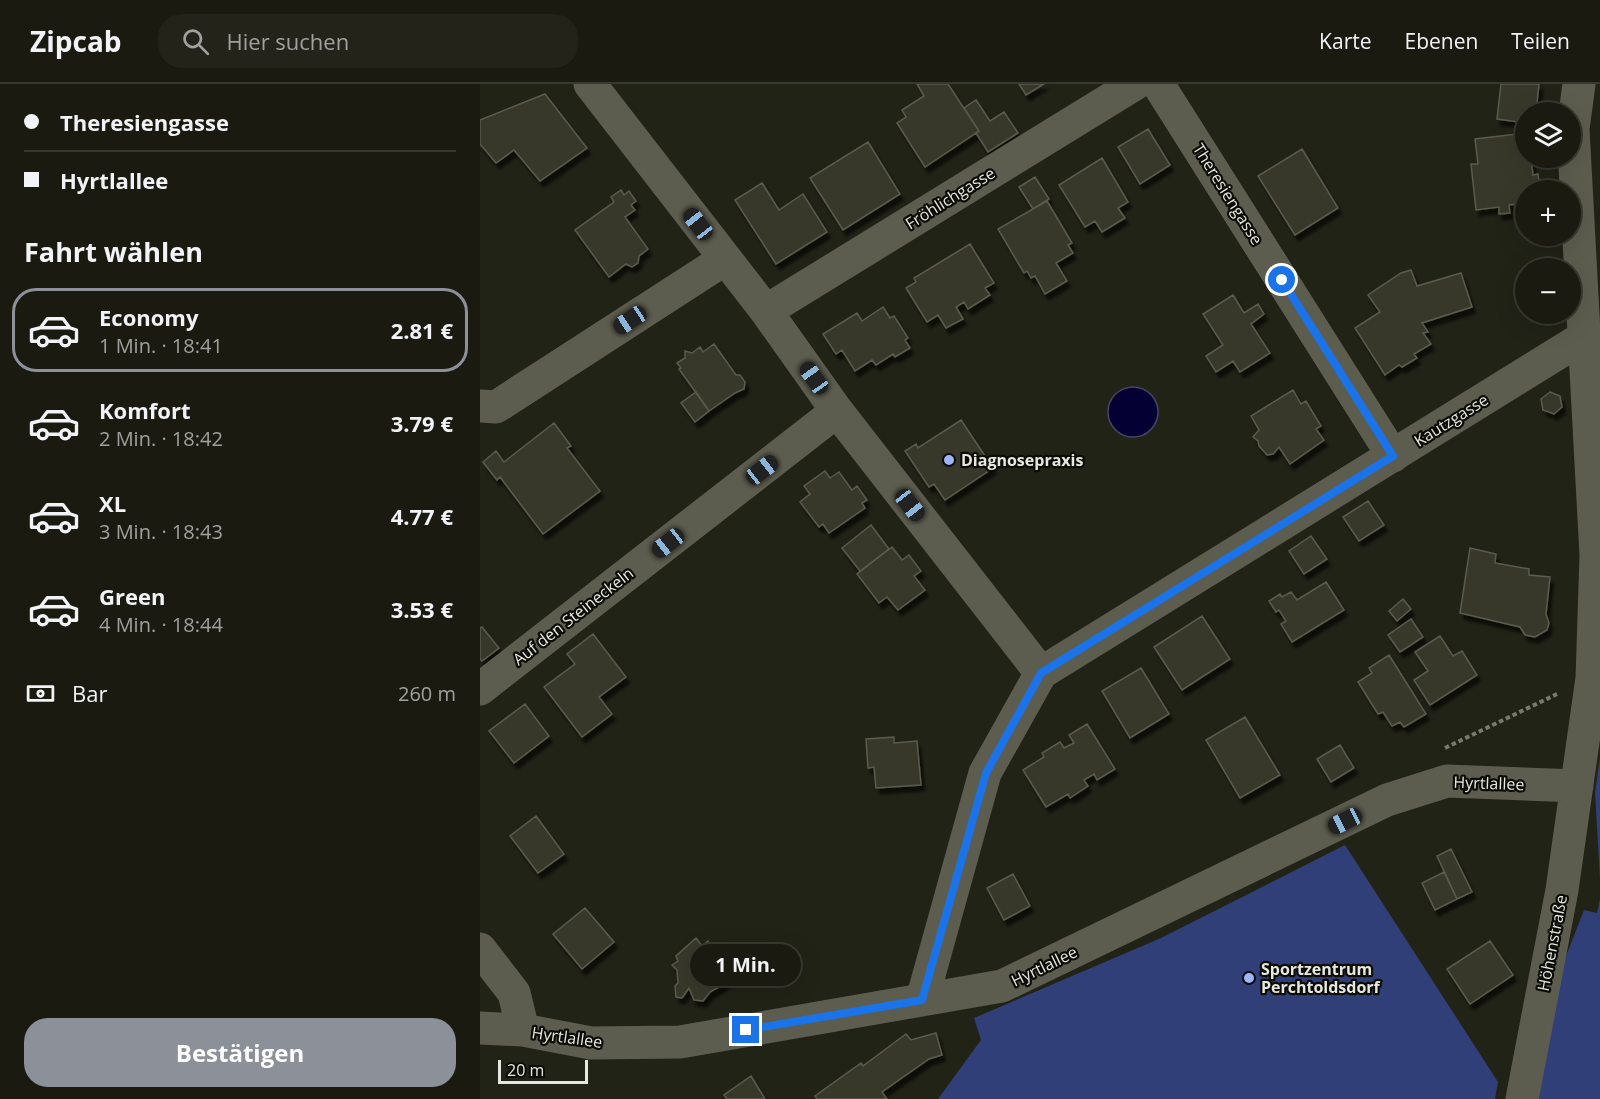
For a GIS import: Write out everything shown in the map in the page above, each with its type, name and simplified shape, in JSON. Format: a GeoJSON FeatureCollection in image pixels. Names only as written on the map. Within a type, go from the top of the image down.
{"type":"FeatureCollection","features":[{"type":"Feature","properties":{"kind":"street"},"geometry":{"type":"LineString","coordinates":[[591,84],[766,311],[837,411],[1041,673],[986,773],[922,1000]]}},
{"type":"Feature","properties":{"kind":"street","name":"Fröhlichgasse"},"geometry":{"type":"LineString","coordinates":[[766,311],[1135,84]]}},
{"type":"Feature","properties":{"kind":"street","name":"Theresiengasse"},"geometry":{"type":"LineString","coordinates":[[1158,84],[1393,456]]}},
{"type":"Feature","properties":{"kind":"street","name":"Höhenstraße"},"geometry":{"type":"LineString","coordinates":[[1522,1099],[1562,890],[1592,678],[1598,554],[1573,129],[1579,84]]}},
{"type":"Feature","properties":{"kind":"street"},"geometry":{"type":"LineString","coordinates":[[480,406],[496,406],[725,259]]}},
{"type":"Feature","properties":{"kind":"street","name":"Kautzgasse"},"geometry":{"type":"LineString","coordinates":[[1041,673],[1584,337]]}},
{"type":"Feature","properties":{"kind":"street","name":"Auf den Steineckeln"},"geometry":{"type":"LineString","coordinates":[[480,689],[837,411]]}},
{"type":"Feature","properties":{"kind":"street","name":"Hyrtlallee"},"geometry":{"type":"LineString","coordinates":[[480,1028],[523,1030],[591,1043],[680,1042],[1002,986],[1397,797],[1446,781],[1577,786]]}},
{"type":"Feature","properties":{"kind":"street"},"geometry":{"type":"LineString","coordinates":[[480,949],[514,993],[523,1030]]}},
{"type":"Feature","properties":{"kind":"shaded area"},"geometry":{"type":"Polygon","coordinates":[[[1133,387],[1151,394],[1158,412],[1151,430],[1133,437],[1115,430],[1108,412],[1115,394],[1133,387]]]}},
{"type":"Feature","properties":{"kind":"shaded area"},"geometry":{"type":"Polygon","coordinates":[[[1600,758],[1600,879],[1595,792],[1600,758]]]}},
{"type":"Feature","properties":{"kind":"shaded area","name":"Sportzentrum Perchtoldsdorf"},"geometry":{"type":"Polygon","coordinates":[[[1345,845],[1498,1082],[1495,1099],[938,1099],[981,1040],[974,1018],[1161,938],[1345,845]]]}},
{"type":"Feature","properties":{"kind":"shaded area"},"geometry":{"type":"Polygon","coordinates":[[[1600,899],[1600,1099],[1538,1099],[1559,974],[1584,910],[1597,913],[1600,899]]]}},
{"type":"Feature","properties":{"kind":"building"},"geometry":{"type":"Polygon","coordinates":[[[917,84],[948,84],[979,131],[925,167],[897,123],[906,117],[902,110],[924,96],[917,84]]]}},
{"type":"Feature","properties":{"kind":"building"},"geometry":{"type":"Polygon","coordinates":[[[1019,84],[1044,84],[1026,95],[1019,84]]]}},
{"type":"Feature","properties":{"kind":"building"},"geometry":{"type":"Polygon","coordinates":[[[1501,84],[1539,84],[1537,102],[1515,102],[1515,121],[1497,119],[1501,84]]]}},
{"type":"Feature","properties":{"kind":"building"},"geometry":{"type":"Polygon","coordinates":[[[545,94],[587,148],[540,181],[514,150],[496,163],[480,144],[480,120],[545,94]]]}},
{"type":"Feature","properties":{"kind":"building"},"geometry":{"type":"Polygon","coordinates":[[[976,100],[990,121],[1004,112],[1018,133],[988,152],[976,133],[979,131],[964,108],[976,100]]]}},
{"type":"Feature","properties":{"kind":"building"},"geometry":{"type":"Polygon","coordinates":[[[1148,129],[1170,165],[1140,184],[1118,147],[1148,129]]]}},
{"type":"Feature","properties":{"kind":"building"},"geometry":{"type":"Polygon","coordinates":[[[1515,134],[1515,168],[1532,168],[1533,175],[1538,174],[1539,180],[1515,180],[1515,204],[1509,205],[1510,213],[1499,214],[1499,207],[1476,210],[1471,164],[1478,164],[1475,139],[1515,134]]]}},
{"type":"Feature","properties":{"kind":"building"},"geometry":{"type":"Polygon","coordinates":[[[868,142],[900,194],[843,230],[810,178],[868,142]]]}},
{"type":"Feature","properties":{"kind":"building"},"geometry":{"type":"Polygon","coordinates":[[[1302,149],[1338,208],[1295,235],[1258,176],[1302,149]]]}},
{"type":"Feature","properties":{"kind":"building"},"geometry":{"type":"Polygon","coordinates":[[[1102,158],[1128,202],[1118,208],[1125,218],[1102,232],[1095,221],[1085,227],[1059,185],[1102,158]]]}},
{"type":"Feature","properties":{"kind":"building"},"geometry":{"type":"Polygon","coordinates":[[[1035,177],[1049,199],[1033,209],[1019,187],[1035,177]]]}},
{"type":"Feature","properties":{"kind":"building"},"geometry":{"type":"Polygon","coordinates":[[[762,183],[779,210],[803,194],[827,232],[776,264],[735,200],[762,183]]]}},
{"type":"Feature","properties":{"kind":"building"},"geometry":{"type":"Polygon","coordinates":[[[621,190],[624,195],[629,191],[636,201],[631,205],[635,210],[625,217],[648,249],[639,256],[638,263],[632,267],[626,264],[609,277],[575,230],[614,202],[611,197],[621,190]]]}},
{"type":"Feature","properties":{"kind":"building"},"geometry":{"type":"Polygon","coordinates":[[[1047,201],[1072,243],[1068,245],[1073,253],[1056,263],[1067,281],[1045,294],[1035,276],[1031,278],[1027,271],[1024,273],[998,229],[1047,201]]]}},
{"type":"Feature","properties":{"kind":"building"},"geometry":{"type":"Polygon","coordinates":[[[970,244],[994,283],[985,288],[990,295],[968,309],[964,302],[956,307],[963,319],[946,328],[938,315],[927,322],[906,288],[916,282],[914,278],[970,244]]]}},
{"type":"Feature","properties":{"kind":"building"},"geometry":{"type":"Polygon","coordinates":[[[1411,270],[1417,286],[1461,273],[1472,307],[1422,323],[1428,332],[1423,333],[1431,344],[1414,354],[1417,358],[1402,367],[1399,365],[1385,375],[1355,328],[1380,312],[1368,295],[1401,273],[1411,270]]]}},
{"type":"Feature","properties":{"kind":"building"},"geometry":{"type":"Polygon","coordinates":[[[1233,295],[1244,313],[1258,304],[1264,314],[1251,324],[1270,353],[1240,372],[1233,361],[1216,372],[1206,356],[1223,345],[1203,314],[1233,295]]]}},
{"type":"Feature","properties":{"kind":"building"},"geometry":{"type":"Polygon","coordinates":[[[883,307],[890,318],[894,316],[908,338],[905,340],[910,348],[895,357],[893,354],[876,365],[872,360],[855,371],[842,350],[836,354],[823,334],[857,313],[862,321],[883,307]]]}},
{"type":"Feature","properties":{"kind":"building"},"geometry":{"type":"Polygon","coordinates":[[[714,344],[736,375],[740,375],[745,382],[744,389],[709,411],[677,363],[685,358],[685,351],[692,353],[700,347],[703,352],[714,344]]]}},
{"type":"Feature","properties":{"kind":"building"},"geometry":{"type":"Polygon","coordinates":[[[1293,390],[1301,404],[1306,401],[1321,426],[1316,429],[1324,440],[1290,464],[1279,447],[1273,454],[1267,455],[1259,446],[1258,441],[1253,437],[1259,430],[1251,416],[1293,390]]]}},
{"type":"Feature","properties":{"kind":"building"},"geometry":{"type":"Polygon","coordinates":[[[696,392],[709,411],[695,422],[681,403],[696,392]]]}},
{"type":"Feature","properties":{"kind":"building"},"geometry":{"type":"Polygon","coordinates":[[[1550,392],[1560,396],[1562,407],[1554,414],[1543,410],[1541,399],[1550,392]]]}},
{"type":"Feature","properties":{"kind":"building","name":"Diagnosepraxis"},"geometry":{"type":"Polygon","coordinates":[[[961,420],[993,468],[945,500],[934,484],[929,487],[905,451],[916,444],[918,448],[961,420]]]}},
{"type":"Feature","properties":{"kind":"building"},"geometry":{"type":"Polygon","coordinates":[[[554,423],[571,446],[567,448],[600,491],[543,534],[500,477],[497,480],[483,462],[496,451],[504,462],[554,423]]]}},
{"type":"Feature","properties":{"kind":"building"},"geometry":{"type":"Polygon","coordinates":[[[825,471],[830,478],[839,472],[852,490],[857,486],[867,500],[862,503],[865,508],[829,533],[823,524],[819,527],[800,502],[810,494],[804,486],[825,471]]]}},
{"type":"Feature","properties":{"kind":"building"},"geometry":{"type":"Polygon","coordinates":[[[1368,501],[1384,525],[1359,541],[1343,517],[1368,501]]]}},
{"type":"Feature","properties":{"kind":"building"},"geometry":{"type":"Polygon","coordinates":[[[871,525],[889,549],[860,571],[842,548],[871,525]]]}},
{"type":"Feature","properties":{"kind":"building"},"geometry":{"type":"Polygon","coordinates":[[[1311,536],[1327,559],[1304,574],[1289,551],[1311,536]]]}},
{"type":"Feature","properties":{"kind":"building"},"geometry":{"type":"Polygon","coordinates":[[[892,547],[902,560],[909,555],[921,571],[914,576],[925,590],[898,610],[887,597],[879,603],[857,574],[892,547]]]}},
{"type":"Feature","properties":{"kind":"building"},"geometry":{"type":"Polygon","coordinates":[[[1470,548],[1496,554],[1495,563],[1529,569],[1529,575],[1550,577],[1546,614],[1549,623],[1547,630],[1535,637],[1525,635],[1520,627],[1460,613],[1470,548]]]}},
{"type":"Feature","properties":{"kind":"building"},"geometry":{"type":"Polygon","coordinates":[[[1326,582],[1344,610],[1292,642],[1281,624],[1286,621],[1269,601],[1280,594],[1282,597],[1291,592],[1297,600],[1326,582]]]}},
{"type":"Feature","properties":{"kind":"building"},"geometry":{"type":"Polygon","coordinates":[[[1403,599],[1411,609],[1397,621],[1389,611],[1403,599]]]}},
{"type":"Feature","properties":{"kind":"building"},"geometry":{"type":"Polygon","coordinates":[[[1202,616],[1230,659],[1182,690],[1154,647],[1202,616]]]}},
{"type":"Feature","properties":{"kind":"building"},"geometry":{"type":"Polygon","coordinates":[[[1411,619],[1423,637],[1400,652],[1388,635],[1411,619]]]}},
{"type":"Feature","properties":{"kind":"building"},"geometry":{"type":"Polygon","coordinates":[[[482,627],[499,648],[482,661],[480,659],[480,628],[482,627]]]}},
{"type":"Feature","properties":{"kind":"building"},"geometry":{"type":"Polygon","coordinates":[[[593,634],[626,677],[599,697],[612,714],[582,737],[544,687],[575,664],[567,654],[593,634]]]}},
{"type":"Feature","properties":{"kind":"building"},"geometry":{"type":"Polygon","coordinates":[[[1440,636],[1453,656],[1462,651],[1477,675],[1430,705],[1414,680],[1428,671],[1415,652],[1440,636]]]}},
{"type":"Feature","properties":{"kind":"building"},"geometry":{"type":"Polygon","coordinates":[[[1389,655],[1426,714],[1404,727],[1400,722],[1392,726],[1383,712],[1378,714],[1358,682],[1372,673],[1369,668],[1389,655]]]}},
{"type":"Feature","properties":{"kind":"building"},"geometry":{"type":"Polygon","coordinates":[[[1141,668],[1169,714],[1130,738],[1102,691],[1141,668]]]}},
{"type":"Feature","properties":{"kind":"building"},"geometry":{"type":"Polygon","coordinates":[[[525,704],[549,736],[514,763],[489,731],[525,704]]]}},
{"type":"Feature","properties":{"kind":"building"},"geometry":{"type":"Polygon","coordinates":[[[1245,717],[1280,775],[1240,798],[1206,740],[1245,717]]]}},
{"type":"Feature","properties":{"kind":"building"},"geometry":{"type":"Polygon","coordinates":[[[1087,724],[1115,769],[1097,780],[1094,774],[1084,780],[1088,786],[1070,798],[1068,794],[1046,807],[1023,770],[1044,757],[1042,753],[1060,742],[1064,748],[1074,743],[1069,735],[1087,724]]]}},
{"type":"Feature","properties":{"kind":"building"},"geometry":{"type":"Polygon","coordinates":[[[894,737],[894,743],[917,741],[921,785],[876,788],[874,767],[868,768],[866,739],[894,737]]]}},
{"type":"Feature","properties":{"kind":"building"},"geometry":{"type":"Polygon","coordinates":[[[1340,745],[1354,768],[1331,782],[1317,759],[1340,745]]]}},
{"type":"Feature","properties":{"kind":"building"},"geometry":{"type":"Polygon","coordinates":[[[536,816],[564,854],[538,873],[510,836],[536,816]]]}},
{"type":"Feature","properties":{"kind":"building"},"geometry":{"type":"Polygon","coordinates":[[[1451,849],[1472,892],[1457,899],[1437,856],[1451,849]]]}},
{"type":"Feature","properties":{"kind":"building"},"geometry":{"type":"Polygon","coordinates":[[[1444,872],[1457,899],[1435,910],[1422,883],[1444,872]]]}},
{"type":"Feature","properties":{"kind":"building"},"geometry":{"type":"Polygon","coordinates":[[[1013,874],[1030,906],[1004,920],[987,888],[1013,874]]]}},
{"type":"Feature","properties":{"kind":"building"},"geometry":{"type":"Polygon","coordinates":[[[585,908],[614,942],[582,969],[553,934],[585,908]]]}},
{"type":"Feature","properties":{"kind":"building"},"geometry":{"type":"Polygon","coordinates":[[[696,938],[702,946],[708,941],[733,979],[710,992],[703,1001],[694,1000],[689,988],[682,998],[676,997],[677,970],[672,965],[678,961],[676,956],[696,938]]]}},
{"type":"Feature","properties":{"kind":"building"},"geometry":{"type":"Polygon","coordinates":[[[1490,941],[1513,975],[1470,1004],[1447,969],[1490,941]]]}},
{"type":"Feature","properties":{"kind":"building"},"geometry":{"type":"Polygon","coordinates":[[[936,1033],[942,1055],[929,1059],[882,1092],[887,1099],[817,1099],[815,1096],[861,1063],[863,1066],[906,1034],[911,1040],[936,1033]]]}},
{"type":"Feature","properties":{"kind":"building"},"geometry":{"type":"Polygon","coordinates":[[[751,1076],[765,1099],[727,1099],[724,1095],[751,1076]]]}},
{"type":"Feature","properties":{"kind":"place","name":"Diagnosepraxis"},"geometry":{"type":"Point","coordinates":[949,460]}},
{"type":"Feature","properties":{"kind":"place","name":"Sportzentrum Perchtoldsdorf"},"geometry":{"type":"Point","coordinates":[1249,978]}},
{"type":"Feature","properties":{"kind":"route"},"geometry":{"type":"LineString","coordinates":[[746,1030],[922,1000],[931,976],[986,773],[1041,673],[1393,456],[1282,280]]}}]}
